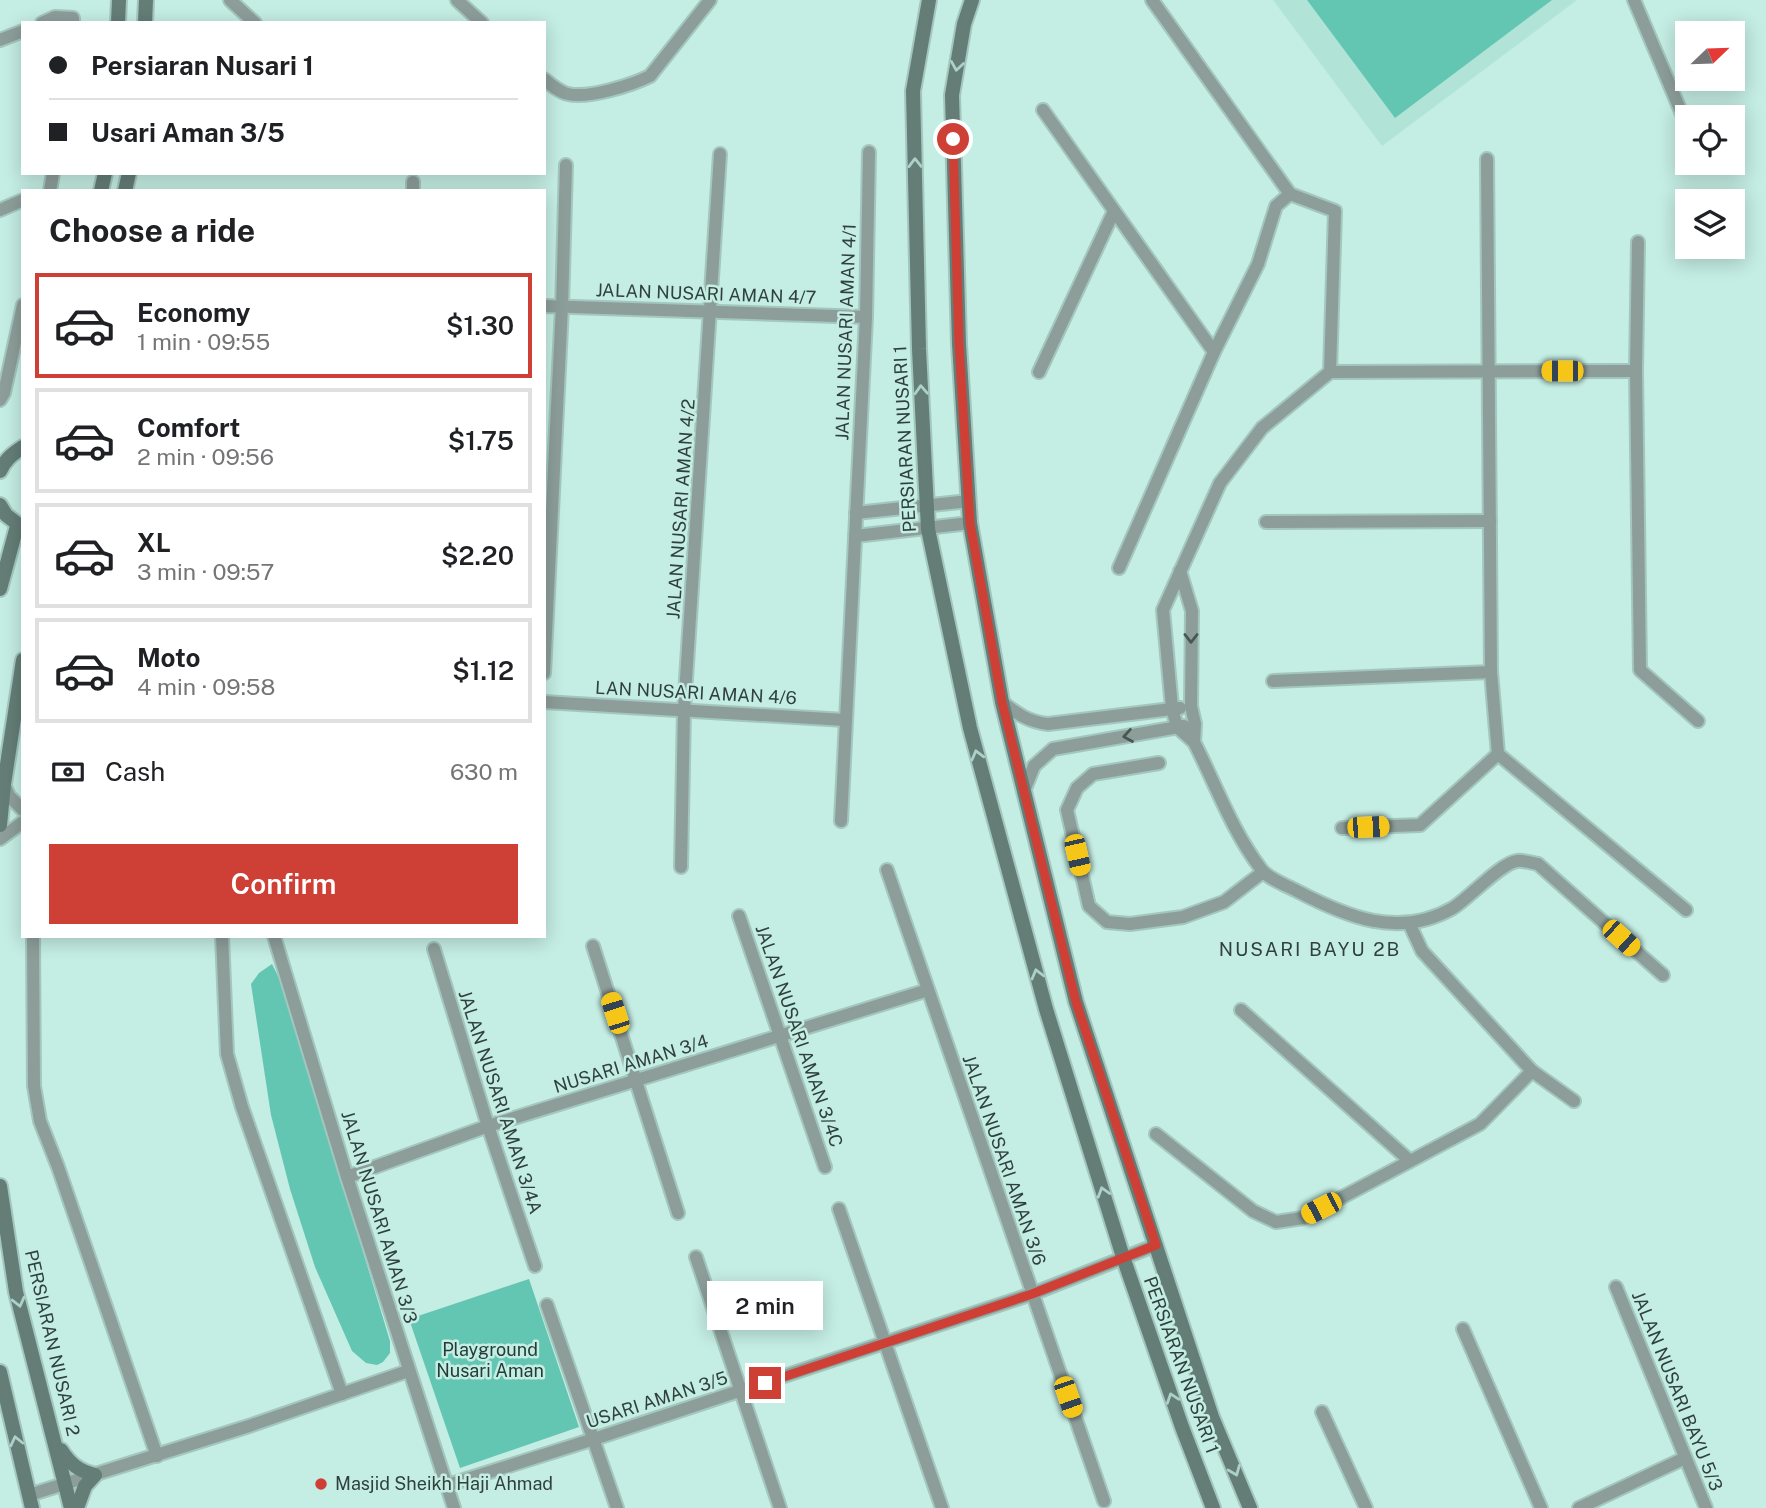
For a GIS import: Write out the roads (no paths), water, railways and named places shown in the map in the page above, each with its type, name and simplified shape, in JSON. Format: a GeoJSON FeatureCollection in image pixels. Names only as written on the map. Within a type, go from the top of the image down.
{"type":"FeatureCollection","features":[{"type":"Feature","properties":{"kind":"main road"},"geometry":{"type":"LineString","coordinates":[[118,0],[118,21]]}},
{"type":"Feature","properties":{"kind":"main road"},"geometry":{"type":"LineString","coordinates":[[145,21],[146,0]]}},
{"type":"Feature","properties":{"kind":"main road","name":"PERSIARAN NUSARI 1"},"geometry":{"type":"LineString","coordinates":[[929,0],[913,91],[919,349],[928,529],[977,755],[1046,1009],[1123,1257],[1213,1508]]}},
{"type":"Feature","properties":{"kind":"main road","name":"PERSIARAN NUSARI 1"},"geometry":{"type":"LineString","coordinates":[[972,0],[964,24],[952,95],[959,344],[970,523],[1002,702],[1076,1002],[1212,1417],[1250,1508]]}},
{"type":"Feature","properties":{"kind":"main road"},"geometry":{"type":"LineString","coordinates":[[1,466],[21,449]]}},
{"type":"Feature","properties":{"kind":"main road"},"geometry":{"type":"LineString","coordinates":[[0,505],[6,515],[20,527],[0,589]]}},
{"type":"Feature","properties":{"kind":"main road"},"geometry":{"type":"LineString","coordinates":[[0,825],[21,673]]}},
{"type":"Feature","properties":{"kind":"main road","name":"PERSIARAN NUSARI 2"},"geometry":{"type":"LineString","coordinates":[[0,1186],[16,1292],[71,1508]]}},
{"type":"Feature","properties":{"kind":"main road"},"geometry":{"type":"LineString","coordinates":[[0,1372],[30,1501]]}},
{"type":"Feature","properties":{"kind":"main road"},"geometry":{"type":"LineString","coordinates":[[54,1438],[68,1461],[82,1471],[95,1475],[85,1486],[77,1508]]}},
{"type":"Feature","properties":{"kind":"street"},"geometry":{"type":"LineString","coordinates":[[230,0],[253,21]]}},
{"type":"Feature","properties":{"kind":"street"},"geometry":{"type":"LineString","coordinates":[[457,0],[480,21]]}},
{"type":"Feature","properties":{"kind":"street"},"geometry":{"type":"LineString","coordinates":[[1152,0],[1290,194],[1335,211],[1330,372]]}},
{"type":"Feature","properties":{"kind":"street"},"geometry":{"type":"LineString","coordinates":[[1634,0],[1678,105]]}},
{"type":"Feature","properties":{"kind":"street"},"geometry":{"type":"LineString","coordinates":[[546,80],[568,94],[586,95],[637,83],[656,70],[705,2]]}},
{"type":"Feature","properties":{"kind":"street"},"geometry":{"type":"LineString","coordinates":[[46,21],[55,17],[73,18],[74,21]]}},
{"type":"Feature","properties":{"kind":"street"},"geometry":{"type":"LineString","coordinates":[[0,40],[21,32]]}},
{"type":"Feature","properties":{"kind":"street"},"geometry":{"type":"LineString","coordinates":[[1042,110],[1214,352]]}},
{"type":"Feature","properties":{"kind":"street","name":"JALAN NUSARI AMAN 4/1"},"geometry":{"type":"LineString","coordinates":[[855,536],[866,317],[869,152]]}},
{"type":"Feature","properties":{"kind":"street","name":"JALAN NUSARI AMAN 4/2"},"geometry":{"type":"LineString","coordinates":[[681,867],[684,710],[712,311],[720,154]]}},
{"type":"Feature","properties":{"kind":"street"},"geometry":{"type":"LineString","coordinates":[[1487,159],[1491,673],[1498,754],[1686,910]]}},
{"type":"Feature","properties":{"kind":"street"},"geometry":{"type":"LineString","coordinates":[[546,632],[566,165]]}},
{"type":"Feature","properties":{"kind":"street"},"geometry":{"type":"LineString","coordinates":[[1119,568],[1214,352],[1258,264],[1276,206],[1290,194]]}},
{"type":"Feature","properties":{"kind":"street"},"geometry":{"type":"LineString","coordinates":[[0,210],[21,201]]}},
{"type":"Feature","properties":{"kind":"street"},"geometry":{"type":"LineString","coordinates":[[1039,372],[1114,211]]}},
{"type":"Feature","properties":{"kind":"street"},"geometry":{"type":"LineString","coordinates":[[1639,242],[1636,371],[1640,670],[1698,721]]}},
{"type":"Feature","properties":{"kind":"street","name":"JALAN NUSARI AMAN 4/7"},"geometry":{"type":"LineString","coordinates":[[546,306],[866,317]]}},
{"type":"Feature","properties":{"kind":"street"},"geometry":{"type":"LineString","coordinates":[[0,400],[4,393],[21,314]]}},
{"type":"Feature","properties":{"kind":"street"},"geometry":{"type":"LineString","coordinates":[[1636,371],[1330,372],[1262,428],[1220,483],[1163,610],[1172,708],[1177,727],[1194,743],[1211,774],[1231,822],[1263,872],[1332,909],[1373,921],[1410,925],[1452,908],[1516,861],[1538,864],[1663,975]]}},
{"type":"Feature","properties":{"kind":"street"},"geometry":{"type":"LineString","coordinates":[[856,513],[969,501]]}},
{"type":"Feature","properties":{"kind":"street"},"geometry":{"type":"LineString","coordinates":[[1266,522],[1490,521]]}},
{"type":"Feature","properties":{"kind":"street"},"geometry":{"type":"LineString","coordinates":[[841,821],[855,536],[970,523]]}},
{"type":"Feature","properties":{"kind":"street"},"geometry":{"type":"LineString","coordinates":[[1180,571],[1192,611],[1191,706],[1195,724],[1194,743]]}},
{"type":"Feature","properties":{"kind":"street"},"geometry":{"type":"LineString","coordinates":[[1273,681],[1491,673]]}},
{"type":"Feature","properties":{"kind":"street","name":"LAN NUSARI AMAN 4/6"},"geometry":{"type":"LineString","coordinates":[[546,702],[845,720]]}},
{"type":"Feature","properties":{"kind":"street"},"geometry":{"type":"LineString","coordinates":[[1002,702],[1020,716],[1036,723],[1048,724],[1191,706]]}},
{"type":"Feature","properties":{"kind":"street"},"geometry":{"type":"LineString","coordinates":[[1024,791],[1034,766],[1052,748],[1195,724]]}},
{"type":"Feature","properties":{"kind":"street"},"geometry":{"type":"LineString","coordinates":[[1342,828],[1420,825],[1498,754]]}},
{"type":"Feature","properties":{"kind":"street"},"geometry":{"type":"LineString","coordinates":[[1159,763],[1093,774],[1077,788],[1067,810],[1089,906],[1107,922],[1129,924],[1183,917],[1224,902],[1263,872]]}},
{"type":"Feature","properties":{"kind":"street"},"geometry":{"type":"LineString","coordinates":[[4,784],[9,796],[21,808]]}},
{"type":"Feature","properties":{"kind":"street"},"geometry":{"type":"LineString","coordinates":[[0,839],[21,823]]}},
{"type":"Feature","properties":{"kind":"street","name":"JALAN NUSARI AMAN 3/6"},"geometry":{"type":"LineString","coordinates":[[887,870],[1104,1501]]}},
{"type":"Feature","properties":{"kind":"street","name":"JALAN NUSARI AMAN 3/4C"},"geometry":{"type":"LineString","coordinates":[[739,916],[825,1167]]}},
{"type":"Feature","properties":{"kind":"street"},"geometry":{"type":"LineString","coordinates":[[1410,925],[1422,951],[1532,1070],[1574,1101]]}},
{"type":"Feature","properties":{"kind":"street"},"geometry":{"type":"LineString","coordinates":[[33,938],[34,1086],[40,1121],[157,1455]]}},
{"type":"Feature","properties":{"kind":"street"},"geometry":{"type":"LineString","coordinates":[[222,938],[227,1054],[242,1107],[342,1394]]}},
{"type":"Feature","properties":{"kind":"street","name":"JALAN NUSARI AMAN 3/3"},"geometry":{"type":"LineString","coordinates":[[275,938],[408,1371],[454,1508]]}},
{"type":"Feature","properties":{"kind":"street"},"geometry":{"type":"LineString","coordinates":[[593,946],[678,1213]]}},
{"type":"Feature","properties":{"kind":"street","name":"JALAN NUSARI AMAN 3/4A"},"geometry":{"type":"LineString","coordinates":[[434,949],[534,1266]]}},
{"type":"Feature","properties":{"kind":"street","name":"NUSARI AMAN 3/4"},"geometry":{"type":"LineString","coordinates":[[347,1177],[488,1126],[928,990]]}},
{"type":"Feature","properties":{"kind":"street"},"geometry":{"type":"LineString","coordinates":[[1241,1010],[1410,1161]]}},
{"type":"Feature","properties":{"kind":"street"},"geometry":{"type":"LineString","coordinates":[[1156,1133],[1253,1211],[1276,1222],[1303,1218],[1480,1124],[1532,1070]]}},
{"type":"Feature","properties":{"kind":"street"},"geometry":{"type":"LineString","coordinates":[[839,1209],[942,1508]]}},
{"type":"Feature","properties":{"kind":"street","name":"USARI AMAN 3/5"},"geometry":{"type":"LineString","coordinates":[[445,1486],[1032,1294],[1156,1245]]}},
{"type":"Feature","properties":{"kind":"street"},"geometry":{"type":"LineString","coordinates":[[696,1257],[780,1508]]}},
{"type":"Feature","properties":{"kind":"street","name":"JALAN NUSARI BAYU 5/3"},"geometry":{"type":"LineString","coordinates":[[1616,1287],[1706,1508]]}},
{"type":"Feature","properties":{"kind":"street"},"geometry":{"type":"LineString","coordinates":[[547,1305],[617,1508]]}},
{"type":"Feature","properties":{"kind":"street"},"geometry":{"type":"LineString","coordinates":[[1463,1329],[1541,1508]]}},
{"type":"Feature","properties":{"kind":"street"},"geometry":{"type":"LineString","coordinates":[[30,1501],[66,1484],[408,1371]]}},
{"type":"Feature","properties":{"kind":"street"},"geometry":{"type":"LineString","coordinates":[[1322,1412],[1366,1508]]}},
{"type":"Feature","properties":{"kind":"street"},"geometry":{"type":"LineString","coordinates":[[1579,1508],[1685,1458]]}},
{"type":"Feature","properties":{"kind":"place","name":"Masjid Sheikh Haji Ahmad"},"geometry":{"type":"Point","coordinates":[321,1484]}},
{"type":"Feature","properties":{"kind":"district","name":"NUSARI BAYU 2B"},"geometry":{"type":"Point","coordinates":[1310,949]}},
{"type":"Feature","properties":{"kind":"park label","name":"Playground Nusari Aman"},"geometry":{"type":"Point","coordinates":[490,1360]}}]}
